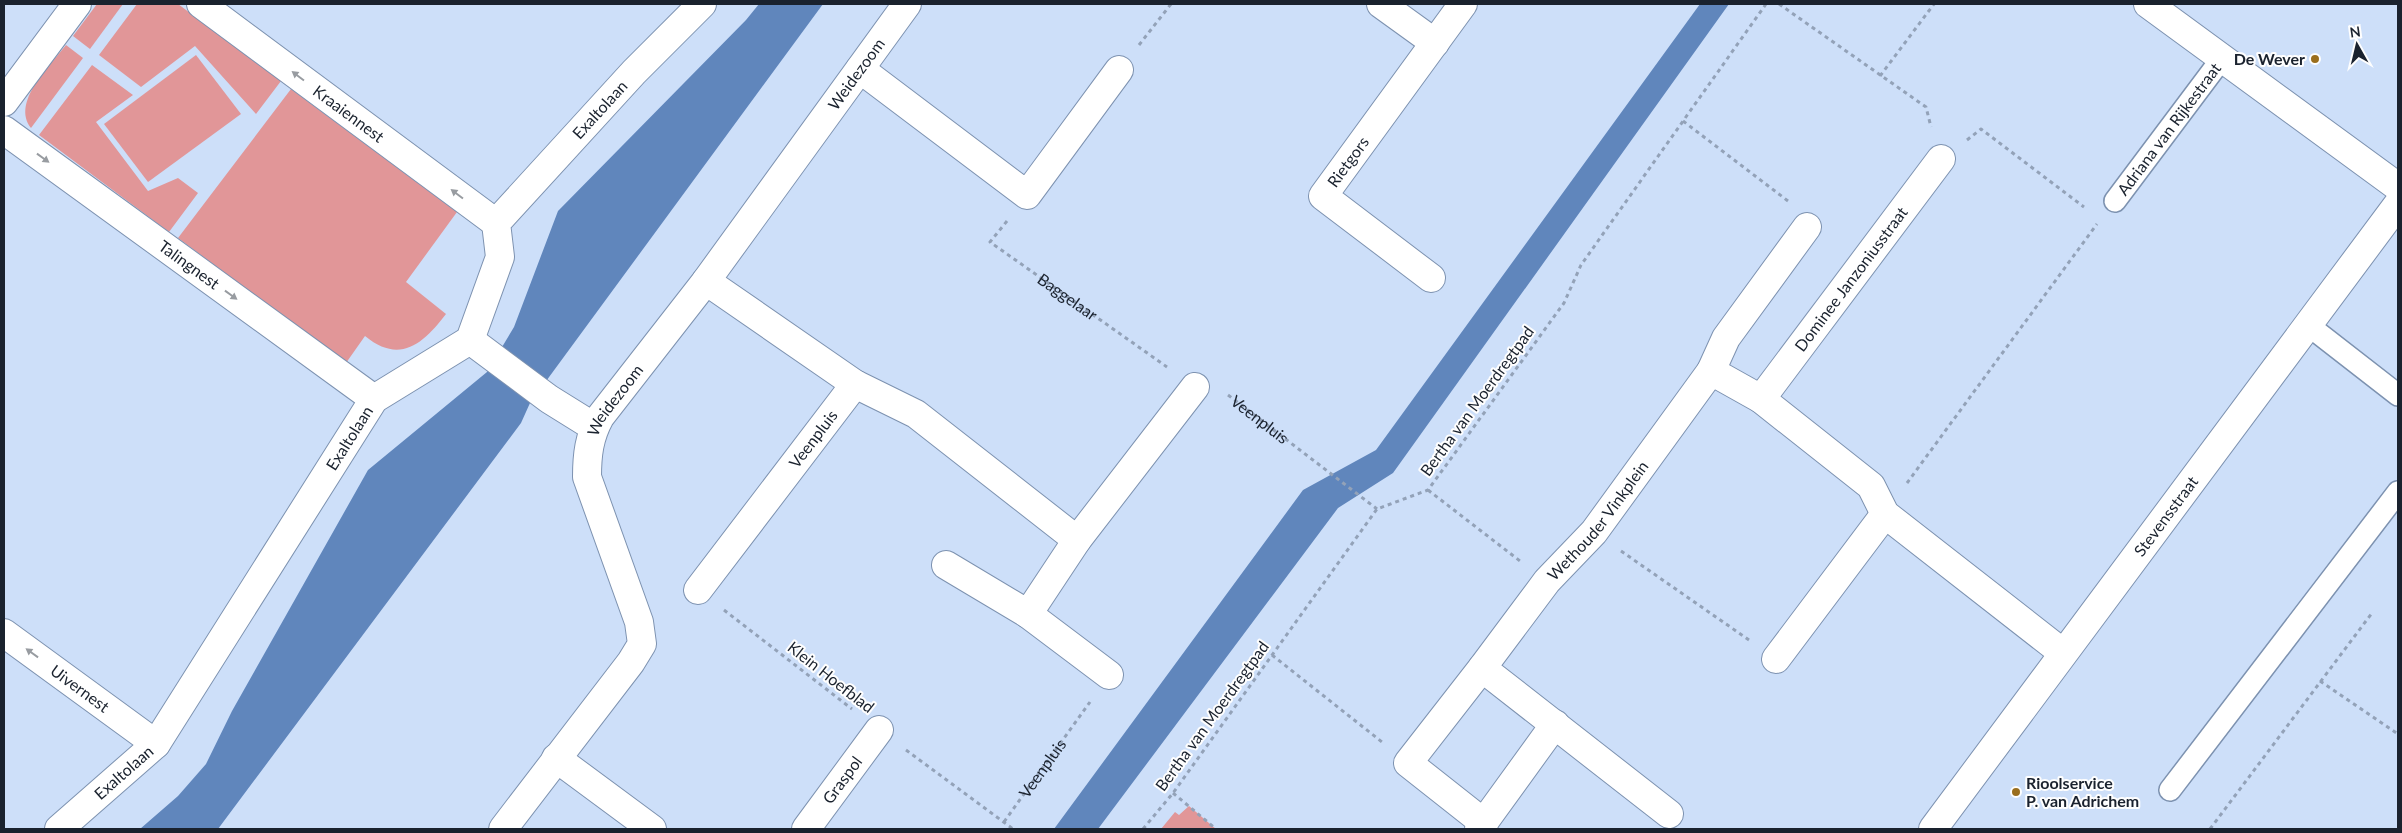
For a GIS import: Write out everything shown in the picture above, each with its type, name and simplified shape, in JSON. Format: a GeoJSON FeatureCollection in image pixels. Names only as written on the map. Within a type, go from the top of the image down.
{"type":"FeatureCollection","features":[{"type":"Feature","properties":{"kind":"street"},"geometry":{"type":"LineString","coordinates":[[4,102],[77,4]]}},
{"type":"Feature","properties":{"kind":"street","name":"Kraaiennest"},"geometry":{"type":"LineString","coordinates":[[201,4],[496,223]]}},
{"type":"Feature","properties":{"kind":"street","name":"Exaltolaan"},"geometry":{"type":"LineString","coordinates":[[496,223],[634,72],[702,4]]}},
{"type":"Feature","properties":{"kind":"street","name":"Weidezoom"},"geometry":{"type":"LineString","coordinates":[[503,829],[631,662],[642,644],[639,622],[587,477],[587,457],[594,427],[706,281],[907,4]]}},
{"type":"Feature","properties":{"kind":"street"},"geometry":{"type":"LineString","coordinates":[[1381,4],[1435,43]]}},
{"type":"Feature","properties":{"kind":"street","name":"Rietgors"},"geometry":{"type":"LineString","coordinates":[[1431,278],[1323,196],[1463,4]]}},
{"type":"Feature","properties":{"kind":"street","name":"Adriana van Rijkestraat"},"geometry":{"type":"LineString","coordinates":[[2148,4],[2223,57],[2398,187]]}},
{"type":"Feature","properties":{"kind":"street"},"geometry":{"type":"LineString","coordinates":[[860,69],[1027,196],[1119,70]]}},
{"type":"Feature","properties":{"kind":"street","name":"Talingnest"},"geometry":{"type":"LineString","coordinates":[[4,130],[374,399]]}},
{"type":"Feature","properties":{"kind":"street","name":"Dominee Janzoniusstraat"},"geometry":{"type":"LineString","coordinates":[[1761,399],[1941,159]]}},
{"type":"Feature","properties":{"kind":"street","name":"Stevensstraat"},"geometry":{"type":"LineString","coordinates":[[1933,829],[2398,204]]}},
{"type":"Feature","properties":{"kind":"street"},"geometry":{"type":"LineString","coordinates":[[496,223],[500,257],[479,347],[548,399],[594,427]]}},
{"type":"Feature","properties":{"kind":"street"},"geometry":{"type":"LineString","coordinates":[[1807,227],[1726,338],[1711,371],[1761,399],[1871,486],[1885,514],[2063,653]]}},
{"type":"Feature","properties":{"kind":"street"},"geometry":{"type":"LineString","coordinates":[[706,281],[855,384],[916,414],[1077,540]]}},
{"type":"Feature","properties":{"kind":"street","name":"Exaltolaan"},"geometry":{"type":"LineString","coordinates":[[59,829],[156,744],[374,399],[479,347]]}},
{"type":"Feature","properties":{"kind":"street","name":"Wethouder Vinkplein"},"geometry":{"type":"LineString","coordinates":[[1408,762],[1482,668],[1546,581],[1594,532],[1711,371]]}},
{"type":"Feature","properties":{"kind":"street","name":"Veenpluis"},"geometry":{"type":"LineString","coordinates":[[698,590],[855,384]]}},
{"type":"Feature","properties":{"kind":"street"},"geometry":{"type":"LineString","coordinates":[[1028,614],[1077,540],[1195,387]]}},
{"type":"Feature","properties":{"kind":"street"},"geometry":{"type":"LineString","coordinates":[[1776,659],[1885,514]]}},
{"type":"Feature","properties":{"kind":"street"},"geometry":{"type":"LineString","coordinates":[[946,565],[1028,614],[1110,675]]}},
{"type":"Feature","properties":{"kind":"street","name":"Uivernest"},"geometry":{"type":"LineString","coordinates":[[4,633],[156,744]]}},
{"type":"Feature","properties":{"kind":"street"},"geometry":{"type":"LineString","coordinates":[[1482,668],[1669,814]]}},
{"type":"Feature","properties":{"kind":"street"},"geometry":{"type":"LineString","coordinates":[[1408,762],[1482,826],[1555,724]]}},
{"type":"Feature","properties":{"kind":"street","name":"Graspol"},"geometry":{"type":"LineString","coordinates":[[806,829],[880,730]]}},
{"type":"Feature","properties":{"kind":"street"},"geometry":{"type":"LineString","coordinates":[[556,758],[652,829]]}},
{"type":"Feature","properties":{"kind":"lane","name":"Adriana van Rijkestraat"},"geometry":{"type":"LineString","coordinates":[[2115,201],[2223,57]]}},
{"type":"Feature","properties":{"kind":"lane"},"geometry":{"type":"LineString","coordinates":[[2308,325],[2398,395]]}},
{"type":"Feature","properties":{"kind":"lane"},"geometry":{"type":"LineString","coordinates":[[2170,790],[2398,492]]}},
{"type":"Feature","properties":{"kind":"path"},"geometry":{"type":"LineString","coordinates":[[1119,70],[1170,4]]}},
{"type":"Feature","properties":{"kind":"path","name":"Bertha van Moerdregtpad"},"geometry":{"type":"LineString","coordinates":[[1143,829],[1173,793],[1377,509],[1428,490],[1564,303],[1581,265],[1766,4]]}},
{"type":"Feature","properties":{"kind":"path"},"geometry":{"type":"LineString","coordinates":[[1779,4],[1926,107],[1941,159],[1981,129],[2101,220]]}},
{"type":"Feature","properties":{"kind":"path"},"geometry":{"type":"LineString","coordinates":[[1880,76],[1934,4]]}},
{"type":"Feature","properties":{"kind":"path"},"geometry":{"type":"LineString","coordinates":[[1683,121],[1802,212],[1807,227]]}},
{"type":"Feature","properties":{"kind":"path","name":"Baggelaar"},"geometry":{"type":"LineString","coordinates":[[1027,196],[990,242],[1195,387]]}},
{"type":"Feature","properties":{"kind":"path"},"geometry":{"type":"LineString","coordinates":[[1885,514],[2115,201]]}},
{"type":"Feature","properties":{"kind":"path","name":"Veenpluis"},"geometry":{"type":"LineString","coordinates":[[1195,387],[1223,391],[1377,509]]}},
{"type":"Feature","properties":{"kind":"path"},"geometry":{"type":"LineString","coordinates":[[1428,490],[1546,581]]}},
{"type":"Feature","properties":{"kind":"path"},"geometry":{"type":"LineString","coordinates":[[1594,532],[1776,659]]}},
{"type":"Feature","properties":{"kind":"path","name":"Klein Hoefblad"},"geometry":{"type":"LineString","coordinates":[[698,590],[880,730],[1013,829]]}},
{"type":"Feature","properties":{"kind":"path"},"geometry":{"type":"LineString","coordinates":[[2210,829],[2372,613]]}},
{"type":"Feature","properties":{"kind":"path"},"geometry":{"type":"LineString","coordinates":[[1272,655],[1408,762]]}},
{"type":"Feature","properties":{"kind":"path","name":"Veenpluis"},"geometry":{"type":"LineString","coordinates":[[1004,822],[1110,675]]}},
{"type":"Feature","properties":{"kind":"path"},"geometry":{"type":"LineString","coordinates":[[2320,681],[2398,734]]}},
{"type":"Feature","properties":{"kind":"path"},"geometry":{"type":"LineString","coordinates":[[1173,793],[1216,829]]}},
{"type":"Feature","properties":{"kind":"shaded area"},"geometry":{"type":"Polygon","coordinates":[[[97,4],[123,4],[90,49],[73,36],[97,4]]]}},
{"type":"Feature","properties":{"kind":"shaded area"},"geometry":{"type":"Polygon","coordinates":[[[137,4],[178,4],[281,81],[256,114],[195,46],[141,87],[99,55],[137,4]]]}},
{"type":"Feature","properties":{"kind":"shaded area"},"geometry":{"type":"Polygon","coordinates":[[[66,45],[83,58],[31,128],[26,118],[29,96],[35,85],[66,45]]]}},
{"type":"Feature","properties":{"kind":"shaded area"},"geometry":{"type":"Polygon","coordinates":[[[196,55],[241,114],[148,182],[104,124],[196,55]]]}},
{"type":"Feature","properties":{"kind":"shaded area"},"geometry":{"type":"Polygon","coordinates":[[[92,65],[133,95],[96,122],[148,191],[178,178],[198,193],[169,232],[39,135],[92,65]]]}},
{"type":"Feature","properties":{"kind":"shaded area"},"geometry":{"type":"Polygon","coordinates":[[[291,89],[457,212],[406,282],[446,314],[429,334],[410,347],[389,349],[378,345],[365,336],[346,363],[178,238],[291,89]]]}},
{"type":"Feature","properties":{"kind":"shaded area"},"geometry":{"type":"Polygon","coordinates":[[[1189,806],[1216,829],[1161,829],[1175,812],[1179,815],[1189,806]]]}},
{"type":"Feature","properties":{"kind":"water"},"geometry":{"type":"Polygon","coordinates":[[[759,4],[823,4],[530,403],[521,423],[218,829],[140,829],[178,796],[206,764],[232,711],[368,470],[487,372],[514,327],[558,211],[746,20],[759,4]]]}},
{"type":"Feature","properties":{"kind":"water"},"geometry":{"type":"Polygon","coordinates":[[[1700,4],[1729,4],[1393,473],[1338,508],[1098,829],[1054,829],[1303,490],[1376,450],[1700,4]]]}},
{"type":"Feature","properties":{"kind":"place","name":"De Wever"},"geometry":{"type":"Point","coordinates":[2315,59]}},
{"type":"Feature","properties":{"kind":"place","name":"Rioolservice P. van Adrichem"},"geometry":{"type":"Point","coordinates":[2016,792]}}]}
